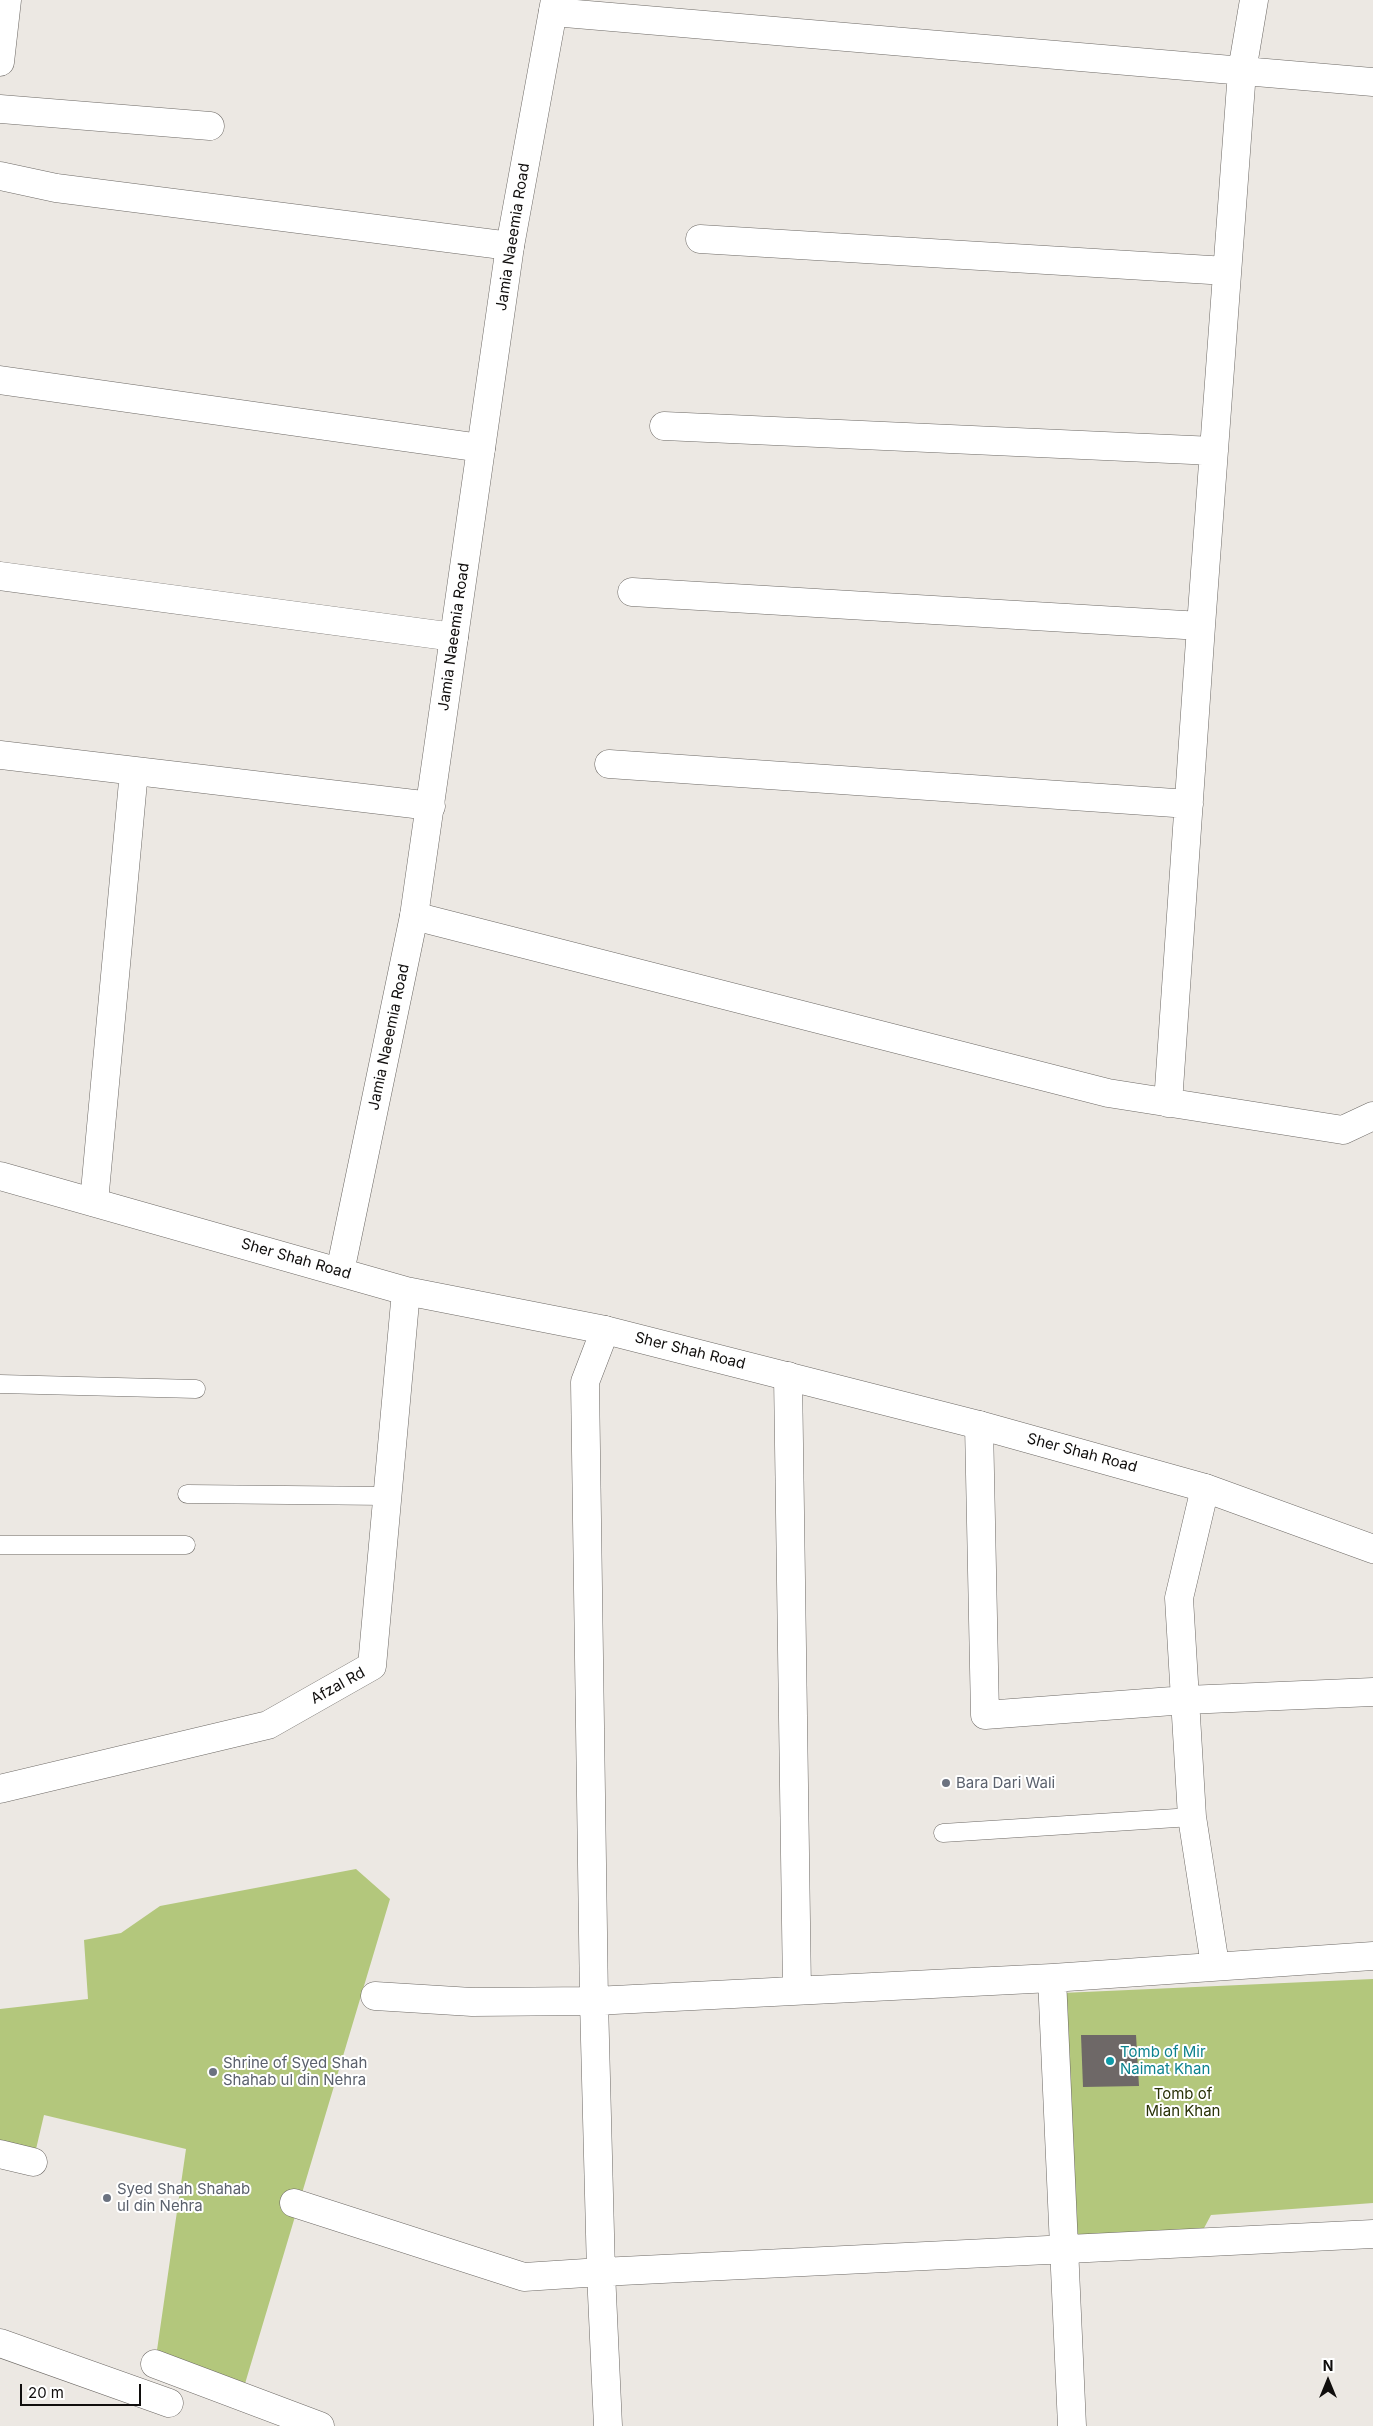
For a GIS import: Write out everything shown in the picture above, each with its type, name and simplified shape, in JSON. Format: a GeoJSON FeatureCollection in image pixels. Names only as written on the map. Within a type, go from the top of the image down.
{"type":"FeatureCollection","features":[{"type":"Feature","properties":{"kind":"street"},"geometry":{"type":"LineString","coordinates":[[0,62],[7,0]]}},
{"type":"Feature","properties":{"kind":"street"},"geometry":{"type":"LineString","coordinates":[[1168,1103],[1242,71],[1254,0]]}},
{"type":"Feature","properties":{"kind":"street"},"geometry":{"type":"LineString","coordinates":[[554,6],[1373,82]]}},
{"type":"Feature","properties":{"kind":"street","name":"Jamia Naeemia Road"},"geometry":{"type":"LineString","coordinates":[[340,1272],[414,916],[510,246],[554,6]]}},
{"type":"Feature","properties":{"kind":"street"},"geometry":{"type":"LineString","coordinates":[[0,109],[210,126]]}},
{"type":"Feature","properties":{"kind":"street"},"geometry":{"type":"LineString","coordinates":[[0,176],[56,188],[510,246]]}},
{"type":"Feature","properties":{"kind":"street"},"geometry":{"type":"LineString","coordinates":[[700,239],[1227,271]]}},
{"type":"Feature","properties":{"kind":"street"},"geometry":{"type":"LineString","coordinates":[[0,380],[481,448]]}},
{"type":"Feature","properties":{"kind":"street"},"geometry":{"type":"LineString","coordinates":[[664,426],[1214,451]]}},
{"type":"Feature","properties":{"kind":"street"},"geometry":{"type":"LineString","coordinates":[[0,576],[454,637]]}},
{"type":"Feature","properties":{"kind":"street"},"geometry":{"type":"LineString","coordinates":[[632,592],[1201,626]]}},
{"type":"Feature","properties":{"kind":"street"},"geometry":{"type":"LineString","coordinates":[[0,755],[431,806]]}},
{"type":"Feature","properties":{"kind":"street"},"geometry":{"type":"LineString","coordinates":[[609,764],[1189,804]]}},
{"type":"Feature","properties":{"kind":"street"},"geometry":{"type":"LineString","coordinates":[[94,1202],[134,770]]}},
{"type":"Feature","properties":{"kind":"street"},"geometry":{"type":"LineString","coordinates":[[414,916],[1098,1091],[1343,1130],[1373,1116]]}},
{"type":"Feature","properties":{"kind":"street","name":"Sher Shah Road"},"geometry":{"type":"LineString","coordinates":[[0,1176],[406,1291],[605,1330],[979,1425],[1205,1488],[1373,1549]]}},
{"type":"Feature","properties":{"kind":"street","name":"Afzal Rd"},"geometry":{"type":"LineString","coordinates":[[0,1789],[268,1725],[372,1666],[406,1291]]}},
{"type":"Feature","properties":{"kind":"street"},"geometry":{"type":"LineString","coordinates":[[605,1330],[585,1382],[594,2001],[601,2272],[608,2426]]}},
{"type":"Feature","properties":{"kind":"street"},"geometry":{"type":"LineString","coordinates":[[788,1376],[798,1990]]}},
{"type":"Feature","properties":{"kind":"street"},"geometry":{"type":"LineString","coordinates":[[979,1425],[985,1715],[1186,1700],[1373,1692]]}},
{"type":"Feature","properties":{"kind":"street"},"geometry":{"type":"LineString","coordinates":[[1205,1488],[1179,1598],[1192,1817],[1214,1965]]}},
{"type":"Feature","properties":{"kind":"street"},"geometry":{"type":"LineString","coordinates":[[375,1996],[472,2002],[594,2001],[1052,1978],[1214,1965],[1373,1956]]}},
{"type":"Feature","properties":{"kind":"street"},"geometry":{"type":"LineString","coordinates":[[1052,1978],[1072,2426]]}},
{"type":"Feature","properties":{"kind":"street"},"geometry":{"type":"LineString","coordinates":[[0,2154],[33,2162]]}},
{"type":"Feature","properties":{"kind":"street"},"geometry":{"type":"LineString","coordinates":[[294,2203],[524,2277],[1373,2234]]}},
{"type":"Feature","properties":{"kind":"street"},"geometry":{"type":"LineString","coordinates":[[0,2343],[169,2403]]}},
{"type":"Feature","properties":{"kind":"street"},"geometry":{"type":"LineString","coordinates":[[155,2364],[320,2426]]}},
{"type":"Feature","properties":{"kind":"lane"},"geometry":{"type":"LineString","coordinates":[[0,1384],[196,1389]]}},
{"type":"Feature","properties":{"kind":"lane"},"geometry":{"type":"LineString","coordinates":[[187,1494],[387,1496]]}},
{"type":"Feature","properties":{"kind":"lane"},"geometry":{"type":"LineString","coordinates":[[0,1545],[186,1546]]}},
{"type":"Feature","properties":{"kind":"lane"},"geometry":{"type":"LineString","coordinates":[[943,1832],[1192,1817]]}},
{"type":"Feature","properties":{"kind":"green space"},"geometry":{"type":"Polygon","coordinates":[[[356,1869],[390,1899],[241,2397],[155,2364],[186,2149],[44,2115],[33,2162],[0,2151],[0,2009],[88,1999],[84,1940],[121,1933],[160,1906],[356,1869]]]}},
{"type":"Feature","properties":{"kind":"green space","name":"Tomb of Mian Khan"},"geometry":{"type":"Polygon","coordinates":[[[1373,1979],[1373,2203],[1211,2215],[1203,2230],[1072,2237],[1062,1993],[1373,1979]]]}},
{"type":"Feature","properties":{"kind":"building","name":"Tomb of Mir Naimat Khan"},"geometry":{"type":"Polygon","coordinates":[[[1081,2035],[1136,2035],[1139,2086],[1083,2087],[1081,2035]]]}},
{"type":"Feature","properties":{"kind":"place","name":"Bara Dari Wali"},"geometry":{"type":"Point","coordinates":[946,1783]}},
{"type":"Feature","properties":{"kind":"place","name":"Tomb of Mir Naimat Khan"},"geometry":{"type":"Point","coordinates":[1110,2061]}},
{"type":"Feature","properties":{"kind":"place","name":"Shrine of Syed Shah Shahab ul din Nehra"},"geometry":{"type":"Point","coordinates":[213,2072]}},
{"type":"Feature","properties":{"kind":"place","name":"Syed Shah Shahab ul din Nehra"},"geometry":{"type":"Point","coordinates":[107,2198]}}]}
